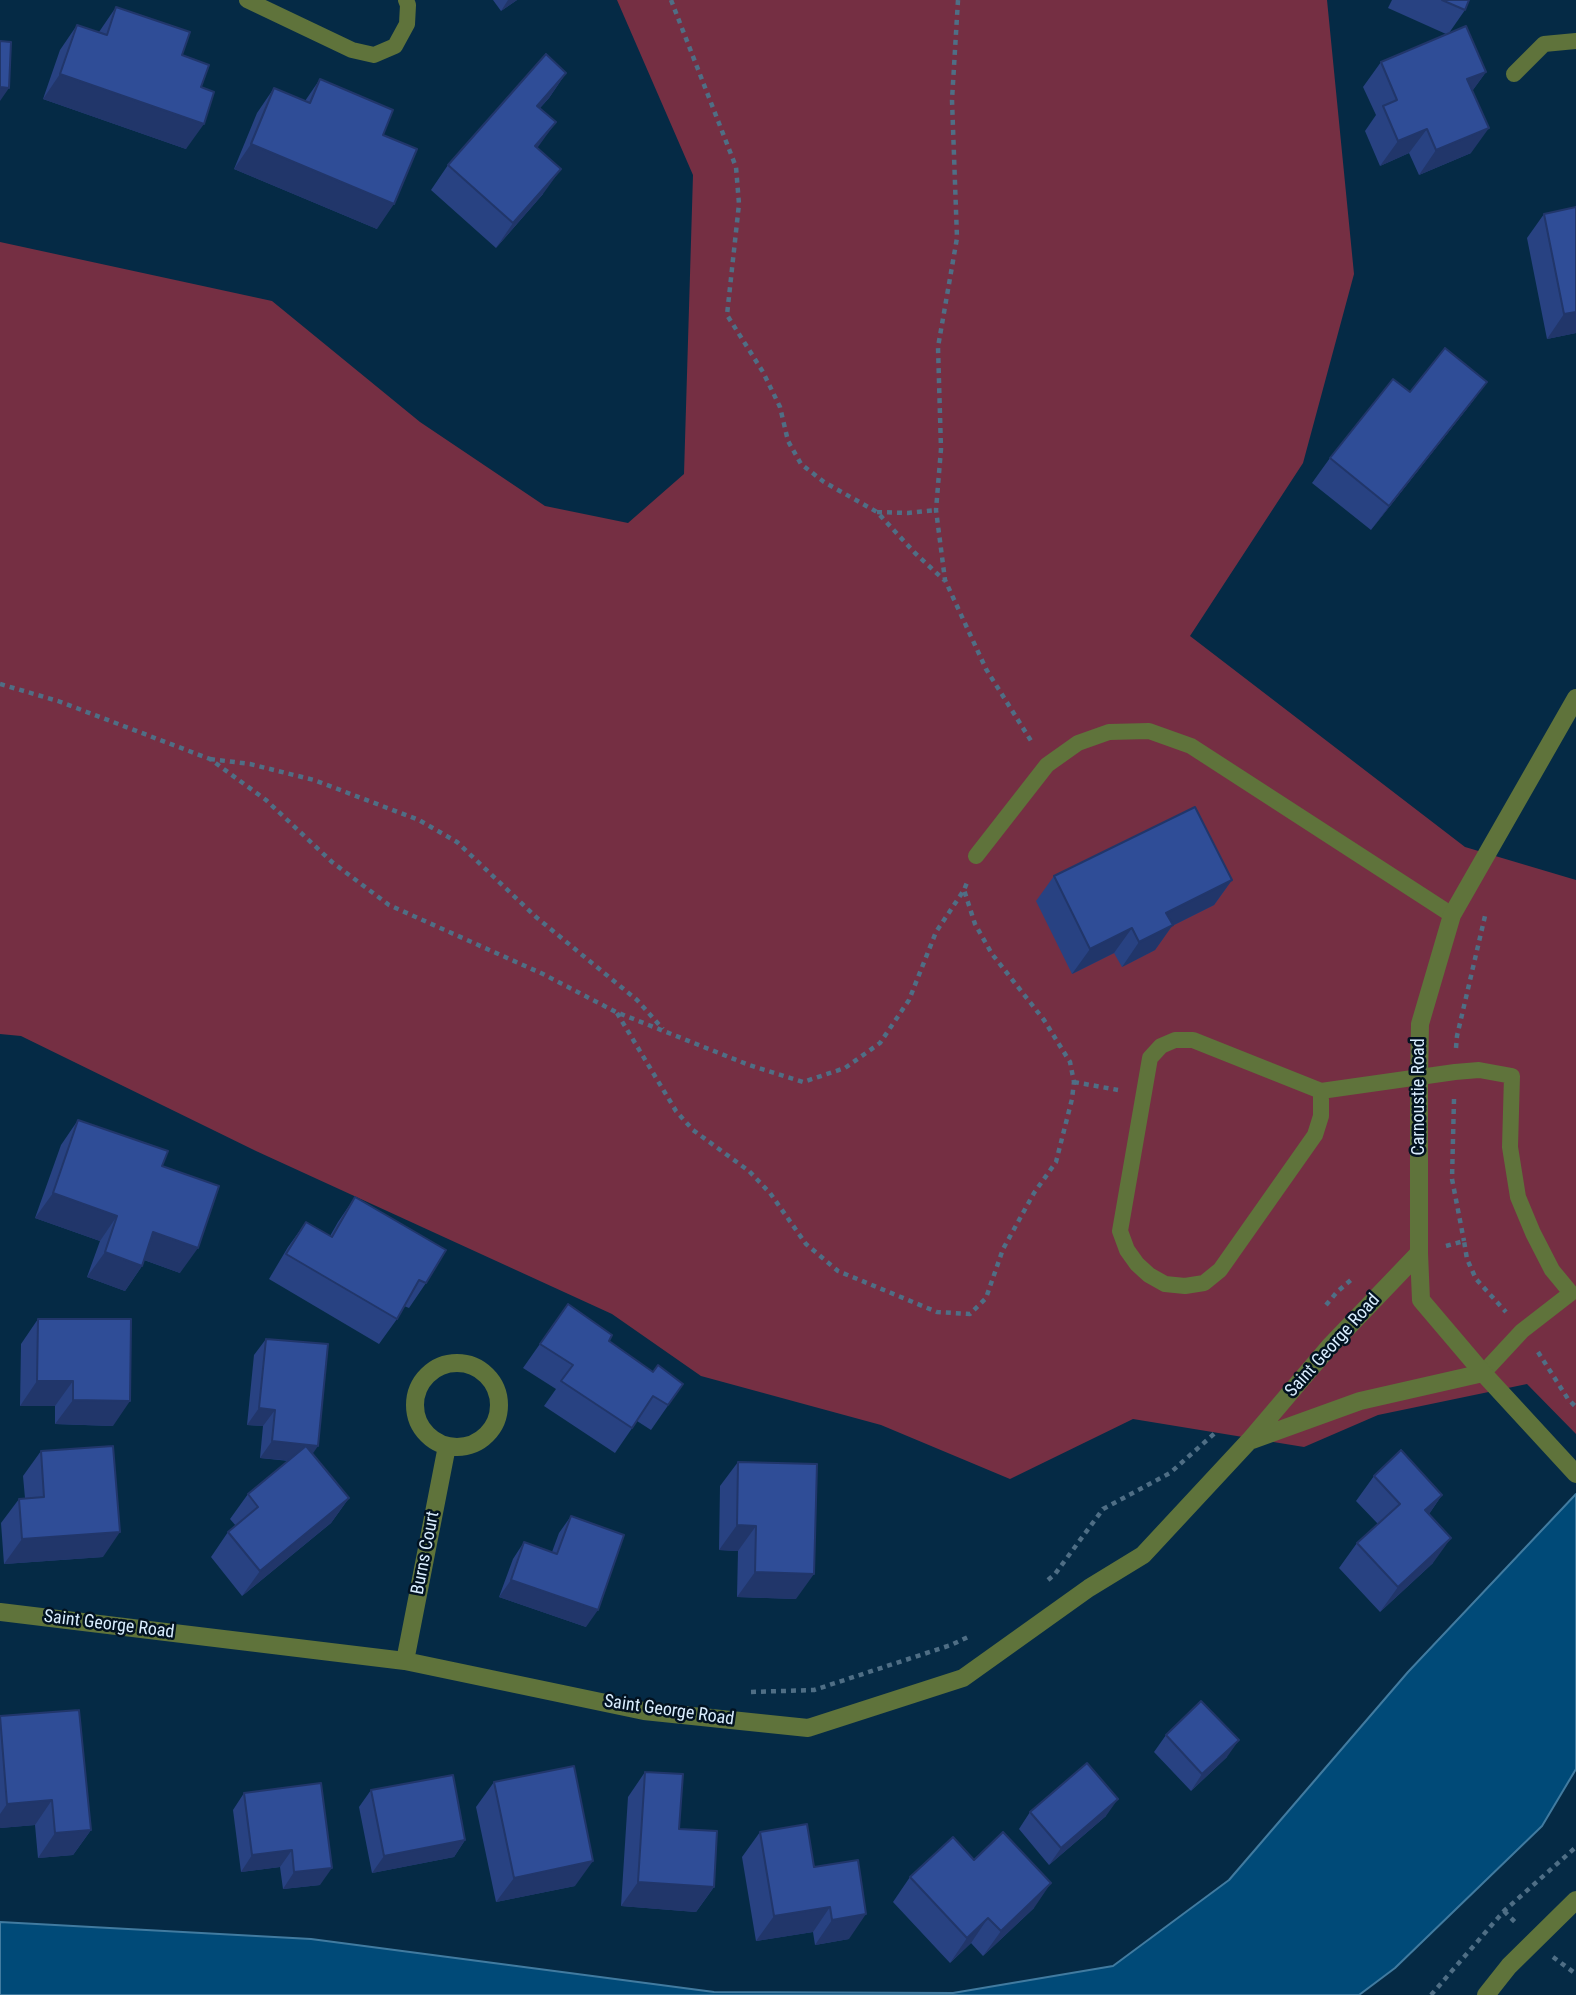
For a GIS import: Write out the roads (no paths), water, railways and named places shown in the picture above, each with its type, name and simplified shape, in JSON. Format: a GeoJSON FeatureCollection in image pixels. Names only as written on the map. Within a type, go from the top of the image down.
{"type":"FeatureCollection","features":[{"type":"Feature","properties":{"kind":"street","name":"Carnoustie Road"},"geometry":{"type":"LineString","coordinates":[[1571,1469],[1421,1300],[1419,1078],[1420,1024],[1452,915],[1576,698]]}},
{"type":"Feature","properties":{"kind":"street","name":"Saint George Road"},"geometry":{"type":"LineString","coordinates":[[0,1612],[405,1661],[644,1711],[808,1728],[963,1678],[1089,1588],[1143,1555],[1249,1441],[1329,1346],[1419,1253]]}},
{"type":"Feature","properties":{"kind":"street"},"geometry":{"type":"LineString","coordinates":[[450,1363],[467,1364],[482,1371],[493,1383],[499,1398],[498,1415],[491,1430],[479,1441],[464,1447],[447,1446],[432,1439],[421,1427],[415,1411],[415,1394],[423,1380],[435,1368],[450,1363]]}},
{"type":"Feature","properties":{"kind":"street","name":"Saint George Road"},"geometry":{"type":"LineString","coordinates":[[1249,1441],[1360,1401],[1483,1373]]}},
{"type":"Feature","properties":{"kind":"street","name":"Burns Court"},"geometry":{"type":"LineString","coordinates":[[405,1661],[447,1446]]}},
{"type":"Feature","properties":{"kind":"street"},"geometry":{"type":"LineString","coordinates":[[1486,1995],[1509,1966],[1576,1900]]}},
{"type":"Feature","properties":{"kind":"lane"},"geometry":{"type":"LineString","coordinates":[[247,0],[352,50],[374,55],[395,46],[407,24],[406,0]]}},
{"type":"Feature","properties":{"kind":"lane"},"geometry":{"type":"LineString","coordinates":[[1514,74],[1544,44],[1576,41]]}},
{"type":"Feature","properties":{"kind":"lane"},"geometry":{"type":"LineString","coordinates":[[976,856],[1047,765],[1078,743],[1109,732],[1149,731],[1191,746],[1452,915]]}},
{"type":"Feature","properties":{"kind":"lane"},"geometry":{"type":"LineString","coordinates":[[1321,1091],[1321,1116],[1315,1135],[1220,1270],[1204,1283],[1185,1286],[1165,1284],[1149,1275],[1127,1250],[1120,1231],[1150,1058],[1161,1046],[1175,1040],[1193,1040],[1321,1091],[1479,1070],[1512,1076],[1510,1147],[1518,1197],[1552,1270],[1571,1293],[1522,1331],[1483,1373]]}},
{"type":"Feature","properties":{"kind":"water"},"geometry":{"type":"Polygon","coordinates":[[[1576,1494],[1576,1769],[1542,1826],[1395,1968],[1359,1995],[0,1995],[0,1922],[311,1939],[714,1992],[953,1993],[1113,1966],[1229,1880],[1408,1672],[1576,1494]]]}}]}
